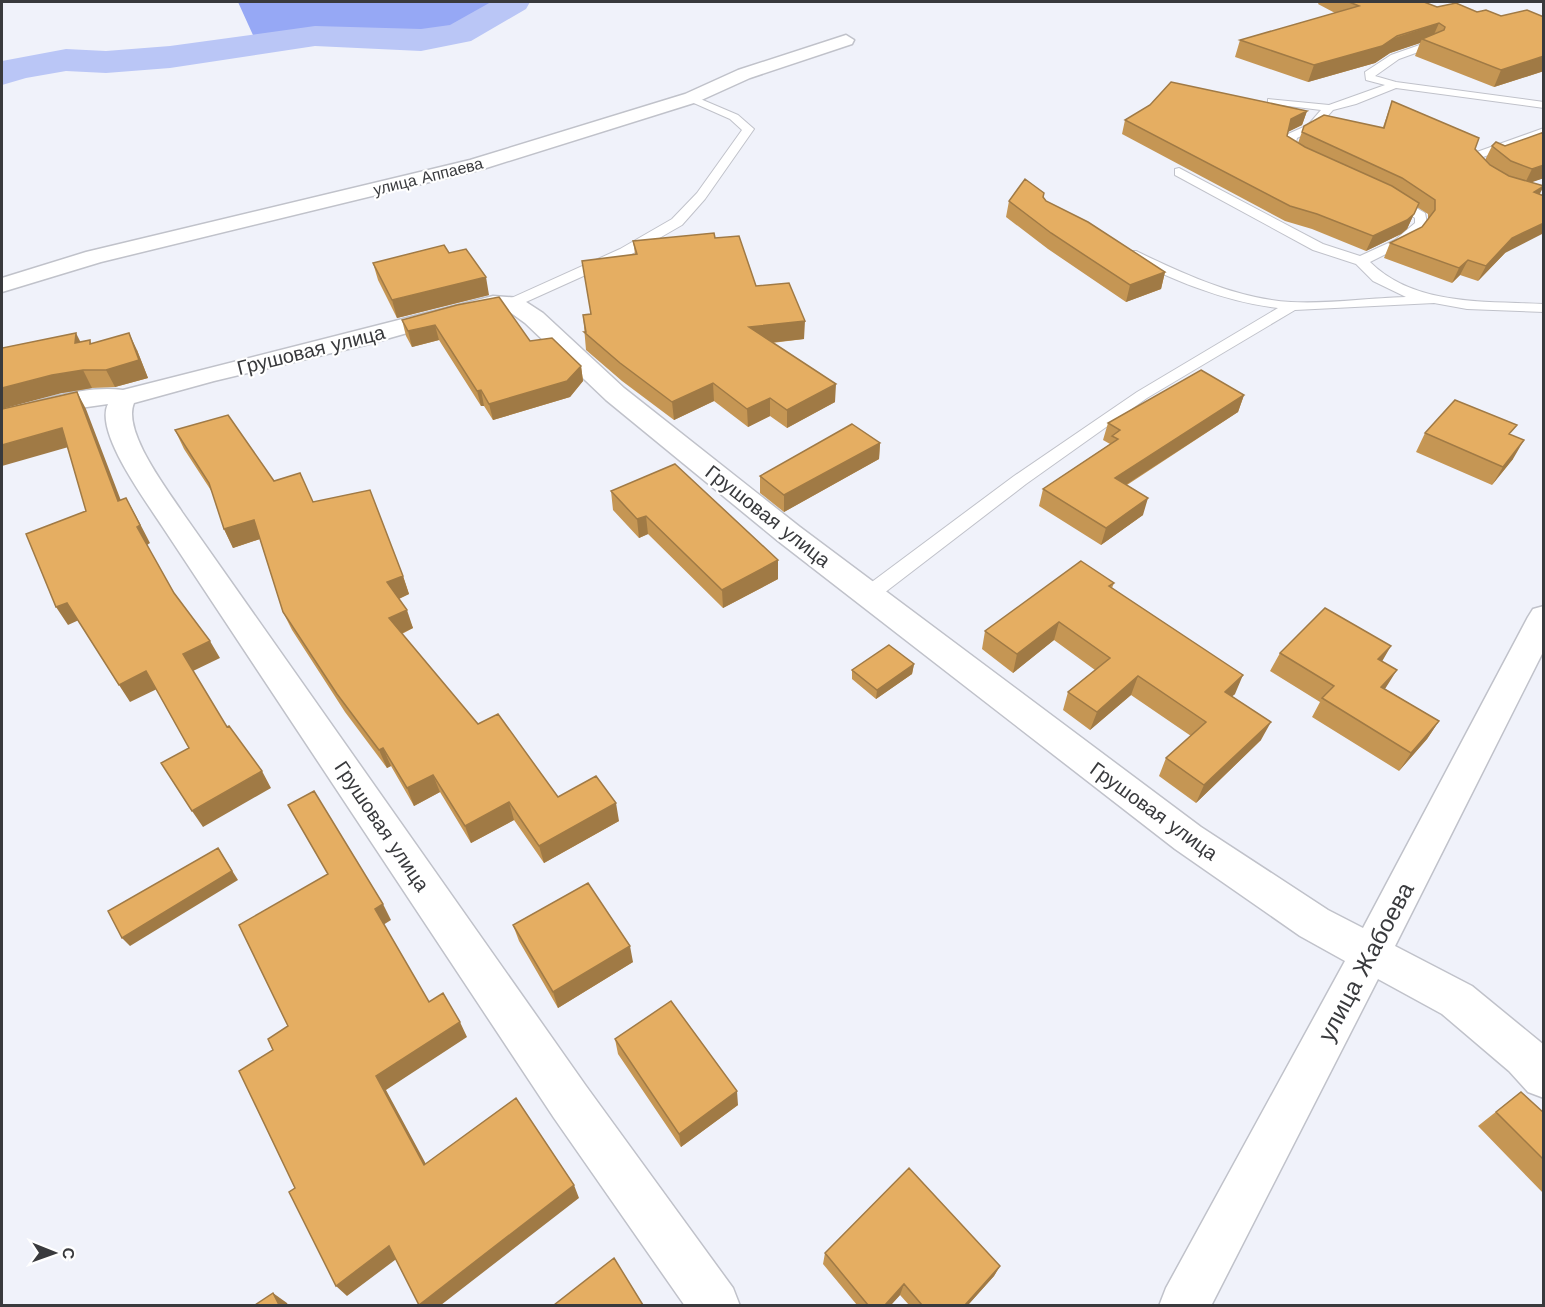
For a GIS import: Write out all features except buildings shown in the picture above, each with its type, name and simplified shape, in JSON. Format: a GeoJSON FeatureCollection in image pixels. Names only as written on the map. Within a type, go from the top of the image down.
{"type":"FeatureCollection","features":[{"type":"Feature","properties":{"kind":"street","name":"улица Аппаева"},"geometry":{"type":"LineString","coordinates":[[2,285],[94,257],[476,165],[691,98],[744,74],[846,40]]}},
{"type":"Feature","properties":{"kind":"street","name":"Грушовая улица"},"geometry":{"type":"LineString","coordinates":[[716,1305],[570,1102],[172,519],[132,454],[119,424],[118,410],[124,398],[493,303],[512,303],[534,318],[615,394],[868,595],[1188,838],[1314,922],[1370,955],[1457,1000],[1524,1056],[1544,1076]]}},
{"type":"Feature","properties":{"kind":"street"},"geometry":{"type":"LineString","coordinates":[[2,419],[72,401],[107,396],[124,398]]}},
{"type":"Feature","properties":{"kind":"street","name":"улица Жабоева"},"geometry":{"type":"LineString","coordinates":[[1184,1305],[1443,816],[1544,617]]}},
{"type":"Feature","properties":{"kind":"lane"},"geometry":{"type":"LineString","coordinates":[[1431,44],[1395,57],[1369,74],[1370,78],[1395,85],[1544,105]]}},
{"type":"Feature","properties":{"kind":"lane"},"geometry":{"type":"LineString","coordinates":[[1272,101],[1329,108],[1352,102],[1395,85]]}},
{"type":"Feature","properties":{"kind":"lane"},"geometry":{"type":"LineString","coordinates":[[512,303],[584,272],[657,235],[677,222],[701,196],[748,129],[734,117],[691,98]]}},
{"type":"Feature","properties":{"kind":"lane"},"geometry":{"type":"LineString","coordinates":[[1318,164],[1289,148],[1290,139],[1312,127],[1329,108]]}},
{"type":"Feature","properties":{"kind":"lane"},"geometry":{"type":"LineString","coordinates":[[1500,182],[1480,169],[1476,162],[1478,156],[1544,131]]}},
{"type":"Feature","properties":{"kind":"lane"},"geometry":{"type":"LineString","coordinates":[[1179,172],[1310,243],[1332,253],[1361,261],[1378,278],[1413,296],[1467,305],[1544,308]]}},
{"type":"Feature","properties":{"kind":"lane"},"geometry":{"type":"LineString","coordinates":[[1361,261],[1410,237],[1420,228],[1423,220],[1421,216],[1380,193]]}},
{"type":"Feature","properties":{"kind":"lane"},"geometry":{"type":"LineString","coordinates":[[1116,246],[1199,284],[1250,300],[1292,306],[1429,300]]}},
{"type":"Feature","properties":{"kind":"lane"},"geometry":{"type":"LineString","coordinates":[[868,595],[1020,480],[1142,394],[1292,306]]}},
{"type":"Feature","properties":{"kind":"shaded area"},"geometry":{"type":"Polygon","coordinates":[[[238,2],[514,2],[459,34],[421,40],[315,36],[257,44],[238,2]]]}},
{"type":"Feature","properties":{"kind":"waterway"},"geometry":{"type":"LineString","coordinates":[[2,74],[17,68],[66,60],[106,62],[170,57],[315,36],[421,40],[459,34],[514,2]]}}]}
